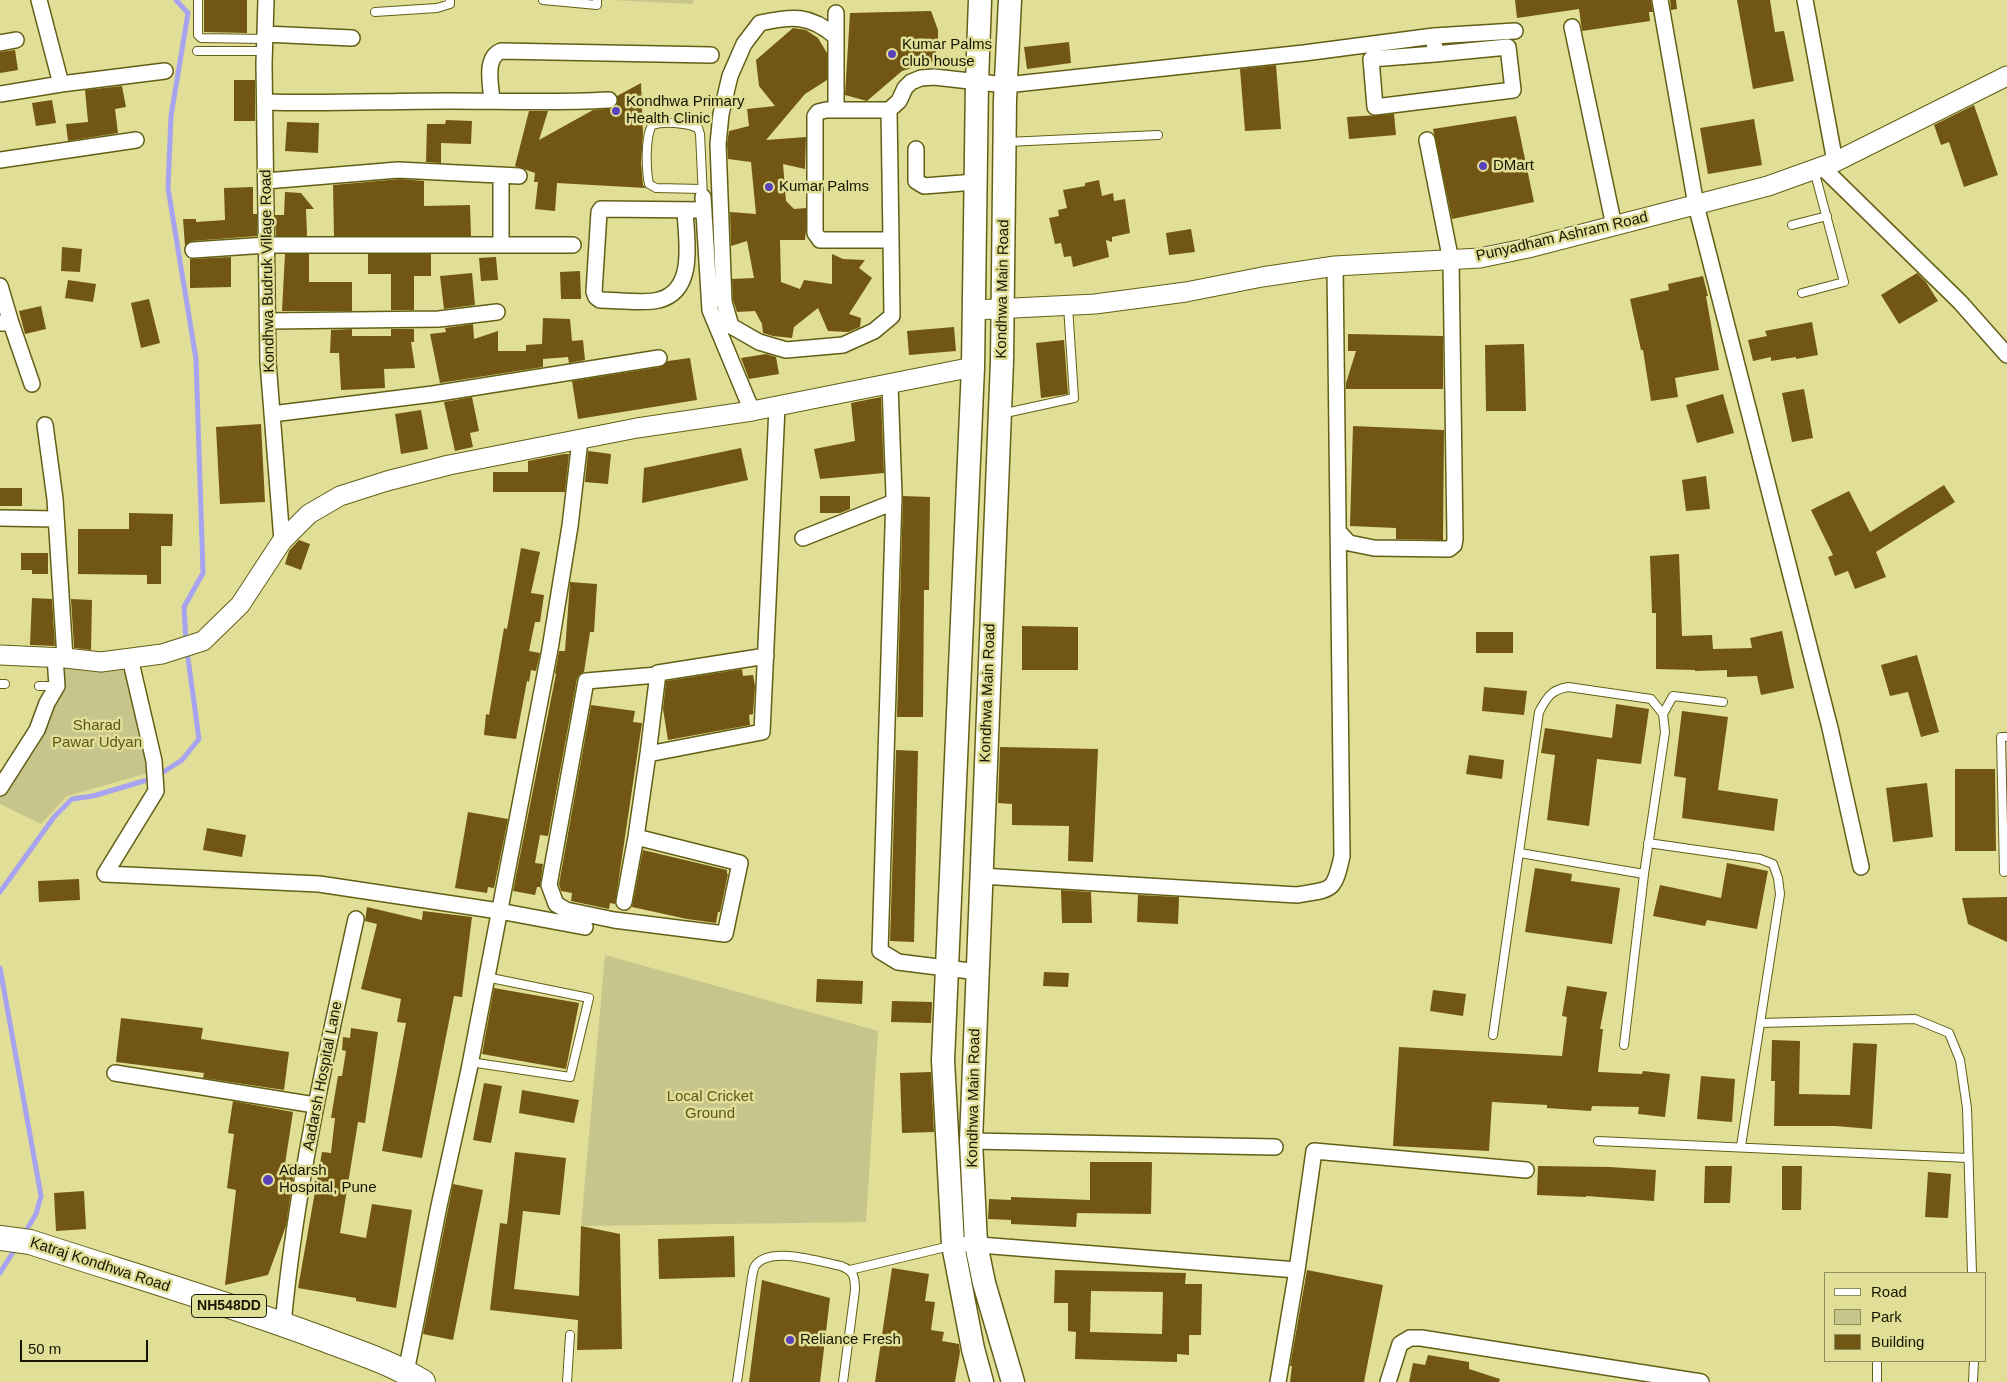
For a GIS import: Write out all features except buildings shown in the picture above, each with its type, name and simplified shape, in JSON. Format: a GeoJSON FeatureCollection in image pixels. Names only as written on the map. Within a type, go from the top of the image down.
{"type":"FeatureCollection","features":[{"type":"Feature","properties":{"kind":"highway","name":"Katraj Kondhwa Road"},"geometry":{"type":"LineString","coordinates":[[0,1238],[30,1242],[283,1324],[415,1377]]}},
{"type":"Feature","properties":{"kind":"main road","name":"Kondhwa Main Road"},"geometry":{"type":"LineString","coordinates":[[980,0],[976,82],[973,367],[943,1060],[953,1245],[973,1350],[982,1382]]}},
{"type":"Feature","properties":{"kind":"main road","name":"Kondhwa Main Road"},"geometry":{"type":"LineString","coordinates":[[1010,0],[1004,142],[999,414],[971,1141],[976,1244],[984,1283],[1012,1382]]}},
{"type":"Feature","properties":{"kind":"street"},"geometry":{"type":"LineString","coordinates":[[39,0],[60,84]]}},
{"type":"Feature","properties":{"kind":"street","name":"Kondhwa Budruk Village Road"},"geometry":{"type":"LineString","coordinates":[[266,0],[265,102],[268,362],[282,541]]}},
{"type":"Feature","properties":{"kind":"street"},"geometry":{"type":"LineString","coordinates":[[1660,0],[1696,205],[1825,709],[1862,867]]}},
{"type":"Feature","properties":{"kind":"street"},"geometry":{"type":"LineString","coordinates":[[1805,0],[1824,166],[1960,302],[2007,355]]}},
{"type":"Feature","properties":{"kind":"street"},"geometry":{"type":"LineString","coordinates":[[836,13],[836,109]]}},
{"type":"Feature","properties":{"kind":"street"},"geometry":{"type":"LineString","coordinates":[[836,37],[822,25],[801,18],[778,19],[760,23],[744,44],[730,76],[721,114],[718,144],[724,302],[731,326],[759,342],[786,350],[843,345],[874,332],[892,316],[889,110]]}},
{"type":"Feature","properties":{"kind":"street"},"geometry":{"type":"LineString","coordinates":[[1572,27],[1614,226]]}},
{"type":"Feature","properties":{"kind":"street"},"geometry":{"type":"LineString","coordinates":[[891,240],[826,241],[820,240],[815,233],[815,116],[818,112],[836,109],[889,110],[899,101],[905,88],[911,82],[921,78],[934,77],[1006,85],[1304,53],[1434,36],[1515,31]]}},
{"type":"Feature","properties":{"kind":"street"},"geometry":{"type":"LineString","coordinates":[[1434,36],[1436,54]]}},
{"type":"Feature","properties":{"kind":"street"},"geometry":{"type":"LineString","coordinates":[[265,42],[352,38]]}},
{"type":"Feature","properties":{"kind":"street"},"geometry":{"type":"LineString","coordinates":[[0,43],[16,40]]}},
{"type":"Feature","properties":{"kind":"street"},"geometry":{"type":"LineString","coordinates":[[1508,47],[1513,90],[1374,107],[1371,59],[1436,54],[1508,47]]}},
{"type":"Feature","properties":{"kind":"street"},"geometry":{"type":"LineString","coordinates":[[492,101],[491,60],[495,54],[501,51],[711,54]]}},
{"type":"Feature","properties":{"kind":"street"},"geometry":{"type":"LineString","coordinates":[[0,94],[60,84],[165,71]]}},
{"type":"Feature","properties":{"kind":"street","name":"Punyadham Ashram Road"},"geometry":{"type":"LineString","coordinates":[[974,310],[1095,304],[1186,292],[1335,266],[1480,258],[1528,248],[1768,186],[1824,166],[2007,76]]}},
{"type":"Feature","properties":{"kind":"street"},"geometry":{"type":"LineString","coordinates":[[265,102],[326,104],[492,101],[563,103],[609,100]]}},
{"type":"Feature","properties":{"kind":"street"},"geometry":{"type":"LineString","coordinates":[[0,160],[136,140]]}},
{"type":"Feature","properties":{"kind":"street"},"geometry":{"type":"LineString","coordinates":[[1338,531],[1349,543],[1374,548],[1450,549],[1454,545],[1450,260],[1426,140]]}},
{"type":"Feature","properties":{"kind":"street"},"geometry":{"type":"LineString","coordinates":[[916,149],[916,181],[924,186],[975,182]]}},
{"type":"Feature","properties":{"kind":"street"},"geometry":{"type":"LineString","coordinates":[[266,181],[398,170],[519,176]]}},
{"type":"Feature","properties":{"kind":"street"},"geometry":{"type":"LineString","coordinates":[[501,175],[501,245]]}},
{"type":"Feature","properties":{"kind":"street"},"geometry":{"type":"LineString","coordinates":[[685,210],[687,264],[684,277],[669,296],[658,301],[600,300],[594,292],[599,212],[602,208],[685,210],[703,199],[710,310],[752,411]]}},
{"type":"Feature","properties":{"kind":"street"},"geometry":{"type":"LineString","coordinates":[[193,250],[267,245],[573,245]]}},
{"type":"Feature","properties":{"kind":"street"},"geometry":{"type":"LineString","coordinates":[[981,876],[1297,895],[1326,891],[1337,879],[1342,856],[1335,266]]}},
{"type":"Feature","properties":{"kind":"street"},"geometry":{"type":"LineString","coordinates":[[0,286],[6,323],[32,384]]}},
{"type":"Feature","properties":{"kind":"street"},"geometry":{"type":"LineString","coordinates":[[269,321],[439,319],[497,312]]}},
{"type":"Feature","properties":{"kind":"street"},"geometry":{"type":"LineString","coordinates":[[272,414],[433,394],[659,358]]}},
{"type":"Feature","properties":{"kind":"street"},"geometry":{"type":"LineString","coordinates":[[0,655],[60,657],[101,662],[162,654],[203,641],[240,605],[282,541],[309,514],[340,496],[386,481],[449,464],[637,428],[777,407],[973,367]]}},
{"type":"Feature","properties":{"kind":"street"},"geometry":{"type":"LineString","coordinates":[[890,385],[894,502],[880,951],[898,962],[978,972]]}},
{"type":"Feature","properties":{"kind":"street"},"geometry":{"type":"LineString","coordinates":[[648,754],[762,732],[777,407]]}},
{"type":"Feature","properties":{"kind":"street"},"geometry":{"type":"LineString","coordinates":[[0,788],[37,730],[47,703],[57,686],[60,657],[56,519],[45,425]]}},
{"type":"Feature","properties":{"kind":"street"},"geometry":{"type":"LineString","coordinates":[[415,1377],[439,1206],[470,1062],[550,649],[570,526],[580,440]]}},
{"type":"Feature","properties":{"kind":"street"},"geometry":{"type":"LineString","coordinates":[[803,538],[894,502]]}},
{"type":"Feature","properties":{"kind":"street"},"geometry":{"type":"LineString","coordinates":[[0,518],[56,519]]}},
{"type":"Feature","properties":{"kind":"street"},"geometry":{"type":"LineString","coordinates":[[636,837],[740,863],[725,934],[614,920],[566,910],[556,904],[549,885],[586,681],[657,675],[658,673],[766,656]]}},
{"type":"Feature","properties":{"kind":"street"},"geometry":{"type":"LineString","coordinates":[[130,658],[149,736],[155,769],[156,791],[105,874],[319,884],[499,911],[585,927]]}},
{"type":"Feature","properties":{"kind":"street"},"geometry":{"type":"LineString","coordinates":[[624,902],[636,837],[657,675]]}},
{"type":"Feature","properties":{"kind":"street","name":"Aadarsh Hospital Lane"},"geometry":{"type":"LineString","coordinates":[[283,1324],[289,1265],[315,1105],[356,919]]}},
{"type":"Feature","properties":{"kind":"street"},"geometry":{"type":"LineString","coordinates":[[115,1073],[315,1105]]}},
{"type":"Feature","properties":{"kind":"street"},"geometry":{"type":"LineString","coordinates":[[971,1141],[1275,1147]]}},
{"type":"Feature","properties":{"kind":"street"},"geometry":{"type":"LineString","coordinates":[[1278,1382],[1297,1270],[1314,1150],[1526,1170]]}},
{"type":"Feature","properties":{"kind":"street"},"geometry":{"type":"LineString","coordinates":[[953,1245],[976,1244],[1297,1270]]}},
{"type":"Feature","properties":{"kind":"street"},"geometry":{"type":"LineString","coordinates":[[1388,1382],[1400,1344],[1410,1338],[1421,1338],[1694,1381]]}},
{"type":"Feature","properties":{"kind":"lane"},"geometry":{"type":"LineString","coordinates":[[198,0],[198,35],[201,38],[265,42]]}},
{"type":"Feature","properties":{"kind":"lane"},"geometry":{"type":"LineString","coordinates":[[375,12],[437,8],[450,4],[450,0]]}},
{"type":"Feature","properties":{"kind":"lane"},"geometry":{"type":"LineString","coordinates":[[543,0],[597,4],[597,0]]}},
{"type":"Feature","properties":{"kind":"lane"},"geometry":{"type":"LineString","coordinates":[[197,51],[265,42]]}},
{"type":"Feature","properties":{"kind":"lane"},"geometry":{"type":"LineString","coordinates":[[660,123],[698,128],[700,134],[703,199],[656,188],[649,184],[647,177],[648,132],[652,125],[660,123]]}},
{"type":"Feature","properties":{"kind":"lane"},"geometry":{"type":"LineString","coordinates":[[1004,142],[1158,135]]}},
{"type":"Feature","properties":{"kind":"lane"},"geometry":{"type":"LineString","coordinates":[[1802,293],[1844,282],[1827,216],[1824,166]]}},
{"type":"Feature","properties":{"kind":"lane"},"geometry":{"type":"LineString","coordinates":[[1792,225],[1827,216]]}},
{"type":"Feature","properties":{"kind":"lane"},"geometry":{"type":"LineString","coordinates":[[999,414],[1074,398],[1068,306]]}},
{"type":"Feature","properties":{"kind":"lane"},"geometry":{"type":"LineString","coordinates":[[39,686],[57,686]]}},
{"type":"Feature","properties":{"kind":"lane"},"geometry":{"type":"LineString","coordinates":[[1493,1035],[1539,712],[1546,699],[1556,689],[1568,688],[1651,699],[1663,714],[1665,732],[1648,843],[1624,1046]]}},
{"type":"Feature","properties":{"kind":"lane"},"geometry":{"type":"LineString","coordinates":[[1663,714],[1673,696],[1723,702]]}},
{"type":"Feature","properties":{"kind":"lane"},"geometry":{"type":"LineString","coordinates":[[2004,872],[2001,737],[2007,737]]}},
{"type":"Feature","properties":{"kind":"lane"},"geometry":{"type":"LineString","coordinates":[[1648,843],[1760,859],[1773,864],[1778,878],[1780,894],[1741,1146]]}},
{"type":"Feature","properties":{"kind":"lane"},"geometry":{"type":"LineString","coordinates":[[1520,853],[1644,874]]}},
{"type":"Feature","properties":{"kind":"lane"},"geometry":{"type":"LineString","coordinates":[[470,1062],[570,1077],[589,998],[486,977]]}},
{"type":"Feature","properties":{"kind":"lane"},"geometry":{"type":"LineString","coordinates":[[1760,1023],[1915,1020],[1949,1033],[1960,1060],[1966,1098],[1972,1272]]}},
{"type":"Feature","properties":{"kind":"lane"},"geometry":{"type":"LineString","coordinates":[[1598,1141],[1741,1146],[1968,1158]]}},
{"type":"Feature","properties":{"kind":"lane"},"geometry":{"type":"LineString","coordinates":[[850,1270],[953,1245]]}},
{"type":"Feature","properties":{"kind":"lane"},"geometry":{"type":"LineString","coordinates":[[737,1382],[755,1266],[769,1256],[780,1254],[841,1266],[850,1270],[855,1277],[856,1290],[843,1382]]}},
{"type":"Feature","properties":{"kind":"lane"},"geometry":{"type":"LineString","coordinates":[[566,1382],[570,1335]]}},
{"type":"Feature","properties":{"kind":"lane"},"geometry":{"type":"LineString","coordinates":[[1877,1362],[1877,1382]]}},
{"type":"Feature","properties":{"kind":"lane"},"geometry":{"type":"LineString","coordinates":[[1973,1382],[1974,1362]]}},
{"type":"Feature","properties":{"kind":"green space"},"geometry":{"type":"Polygon","coordinates":[[[611,0],[693,0],[693,4],[611,0]]]}},
{"type":"Feature","properties":{"kind":"green space","name":"Sharad Pawar Udyan"},"geometry":{"type":"Polygon","coordinates":[[[59,662],[137,663],[145,711],[148,773],[67,796],[41,824],[0,804],[0,798],[23,766],[43,728],[59,662]]]}},
{"type":"Feature","properties":{"kind":"green space","name":"Local Cricket Ground"},"geometry":{"type":"Polygon","coordinates":[[[605,955],[878,1031],[866,1222],[581,1226],[605,955]]]}},
{"type":"Feature","properties":{"kind":"waterway"},"geometry":{"type":"LineString","coordinates":[[176,0],[188,13],[171,116],[168,188],[196,359],[203,573],[184,607],[186,642]]}},
{"type":"Feature","properties":{"kind":"waterway"},"geometry":{"type":"LineString","coordinates":[[0,892],[54,817],[72,799],[93,796],[154,778],[182,760],[199,739],[187,651]]}},
{"type":"Feature","properties":{"kind":"waterway"},"geometry":{"type":"LineString","coordinates":[[0,968],[41,1196],[36,1214],[24,1234]]}},
{"type":"Feature","properties":{"kind":"waterway"},"geometry":{"type":"LineString","coordinates":[[0,1273],[17,1246]]}},
{"type":"Feature","properties":{"kind":"place","name":"Kumar Palms club house"},"geometry":{"type":"Point","coordinates":[892,54]}},
{"type":"Feature","properties":{"kind":"place","name":"Kondhwa Primary Health Clinic"},"geometry":{"type":"Point","coordinates":[616,111]}},
{"type":"Feature","properties":{"kind":"place","name":"DMart"},"geometry":{"type":"Point","coordinates":[1483,166]}},
{"type":"Feature","properties":{"kind":"place","name":"Kumar Palms"},"geometry":{"type":"Point","coordinates":[769,187]}},
{"type":"Feature","properties":{"kind":"place","name":"Adarsh Hospital, Pune"},"geometry":{"type":"Point","coordinates":[268,1180]}},
{"type":"Feature","properties":{"kind":"place","name":"Reliance Fresh"},"geometry":{"type":"Point","coordinates":[790,1340]}}]}
